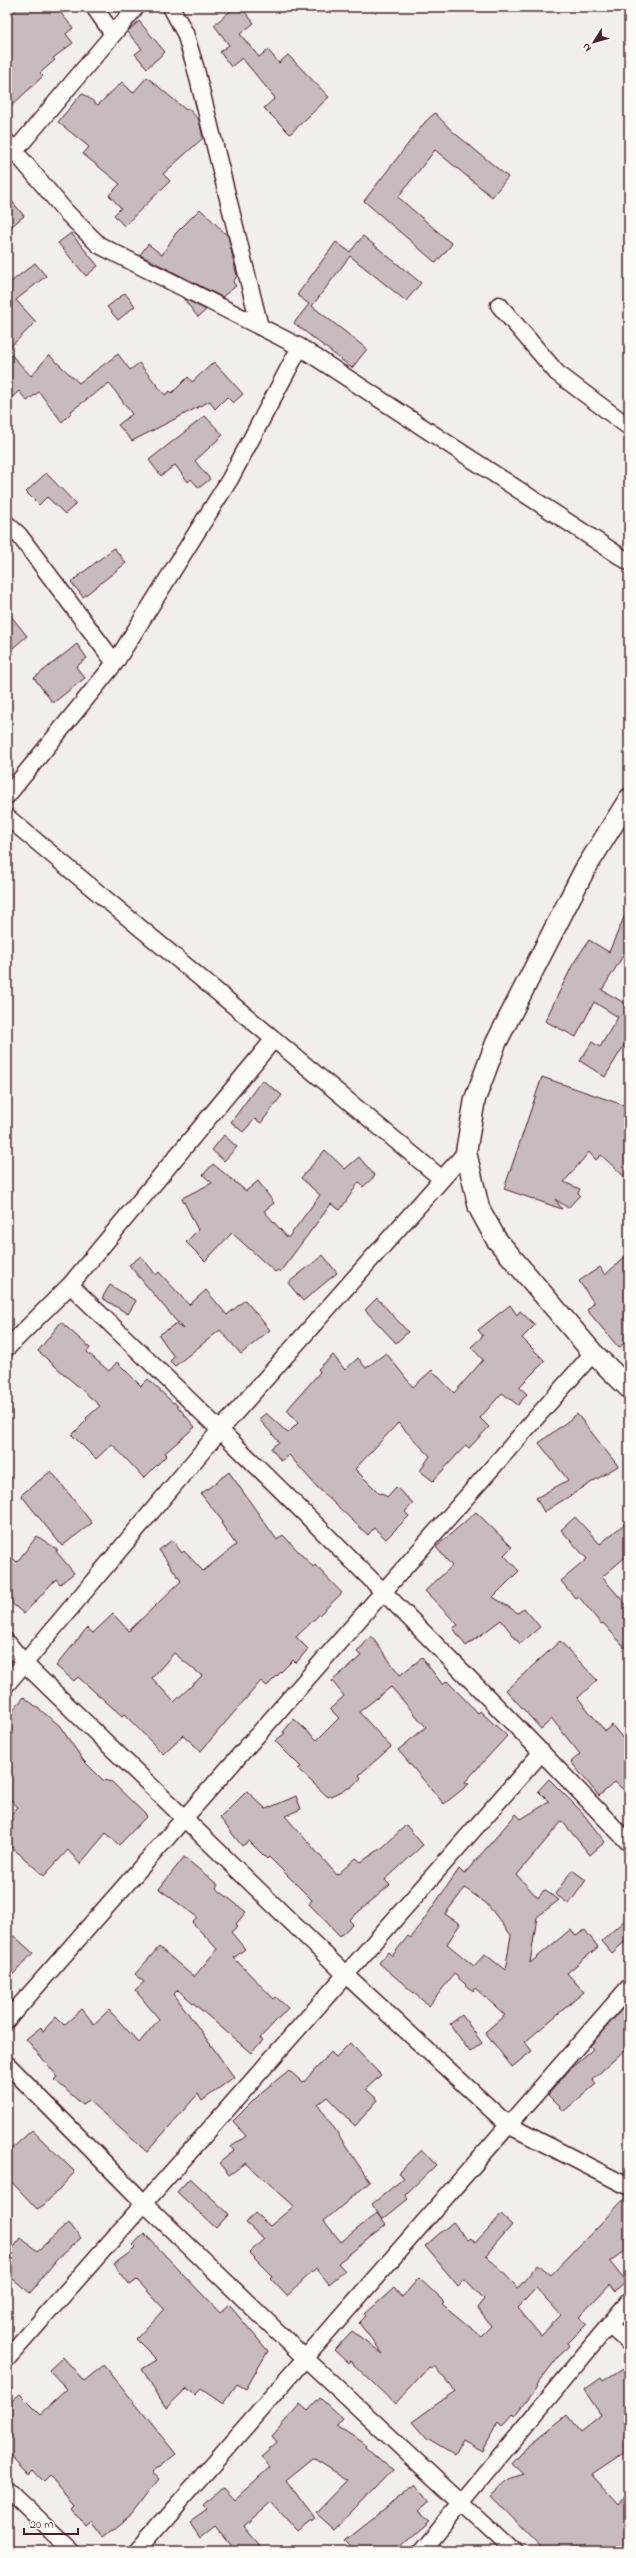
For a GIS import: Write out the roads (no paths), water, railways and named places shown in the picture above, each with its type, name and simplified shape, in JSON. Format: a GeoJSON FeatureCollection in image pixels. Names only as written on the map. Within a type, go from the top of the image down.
{"type":"FeatureCollection","features":[{"type":"Feature","properties":{"kind":"street"},"geometry":{"type":"LineString","coordinates":[[94,7],[113,34]]}},
{"type":"Feature","properties":{"kind":"street"},"geometry":{"type":"LineString","coordinates":[[136,7],[11,147],[66,212],[99,245],[300,347],[629,562]]}},
{"type":"Feature","properties":{"kind":"street"},"geometry":{"type":"LineString","coordinates":[[171,7],[185,33],[195,66],[260,327]]}},
{"type":"Feature","properties":{"kind":"street"},"geometry":{"type":"LineString","coordinates":[[499,305],[557,373],[629,427]]}},
{"type":"Feature","properties":{"kind":"street"},"geometry":{"type":"LineString","coordinates":[[7,796],[115,663],[230,480],[300,347]]}},
{"type":"Feature","properties":{"kind":"street"},"geometry":{"type":"LineString","coordinates":[[7,524],[19,535],[115,663]]}},
{"type":"Feature","properties":{"kind":"street"},"geometry":{"type":"LineString","coordinates":[[629,798],[584,871],[496,1043],[475,1099],[466,1152],[479,1208],[496,1239],[593,1353],[629,1388]]}},
{"type":"Feature","properties":{"kind":"street"},"geometry":{"type":"LineString","coordinates":[[7,817],[442,1179]]}},
{"type":"Feature","properties":{"kind":"street"},"geometry":{"type":"LineString","coordinates":[[7,1348],[70,1285],[274,1039]]}},
{"type":"Feature","properties":{"kind":"street"},"geometry":{"type":"LineString","coordinates":[[7,1684],[220,1429],[466,1152]]}},
{"type":"Feature","properties":{"kind":"street"},"geometry":{"type":"LineString","coordinates":[[70,1285],[220,1429],[542,1752],[629,1843]]}},
{"type":"Feature","properties":{"kind":"street"},"geometry":{"type":"LineString","coordinates":[[7,2020],[593,1353]]}},
{"type":"Feature","properties":{"kind":"street"},"geometry":{"type":"LineString","coordinates":[[7,1642],[25,1664],[183,1818],[345,1974],[508,2125],[629,2187]]}},
{"type":"Feature","properties":{"kind":"street"},"geometry":{"type":"LineString","coordinates":[[7,2359],[542,1752]]}},
{"type":"Feature","properties":{"kind":"street"},"geometry":{"type":"LineString","coordinates":[[137,2551],[629,1987]]}},
{"type":"Feature","properties":{"kind":"street"},"geometry":{"type":"LineString","coordinates":[[7,2064],[144,2204],[305,2358],[513,2551]]}},
{"type":"Feature","properties":{"kind":"street"},"geometry":{"type":"LineString","coordinates":[[421,2551],[462,2504],[629,2301]]}},
{"type":"Feature","properties":{"kind":"street"},"geometry":{"type":"LineString","coordinates":[[609,2325],[629,2343]]}},
{"type":"Feature","properties":{"kind":"street"},"geometry":{"type":"LineString","coordinates":[[7,2489],[72,2551]]}}]}
